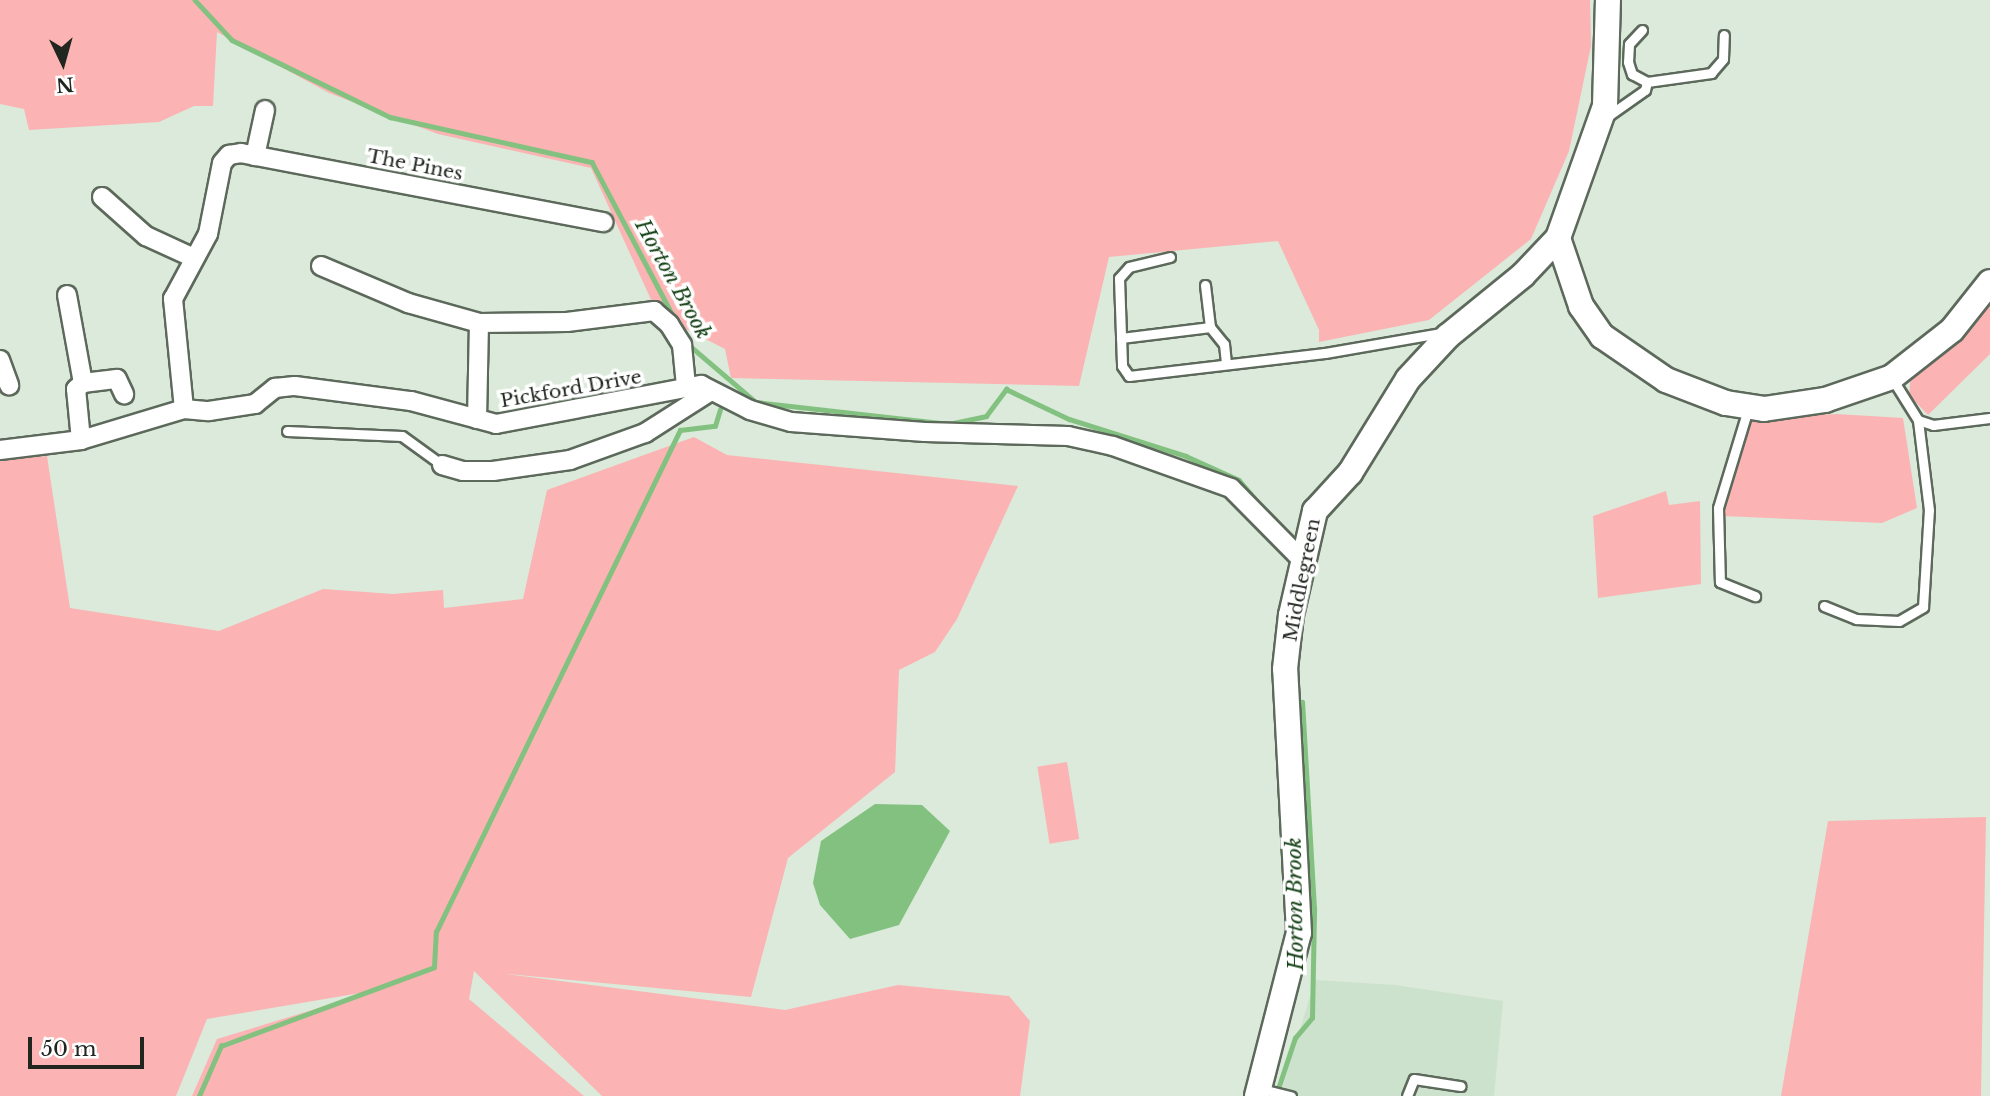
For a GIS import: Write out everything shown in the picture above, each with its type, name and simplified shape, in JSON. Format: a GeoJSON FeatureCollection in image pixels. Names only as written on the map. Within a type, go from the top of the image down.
{"type":"FeatureCollection","features":[{"type":"Feature","properties":{"kind":"street"},"geometry":{"type":"LineString","coordinates":[[1608,0],[1609,69],[1601,121],[1558,238],[1581,306],[1602,336],[1666,380],[1748,407],[1764,409],[1825,400],[1892,377],[1952,331],[1990,282]]}},
{"type":"Feature","properties":{"kind":"street"},"geometry":{"type":"LineString","coordinates":[[255,156],[265,110]]}},
{"type":"Feature","properties":{"kind":"street","name":"The Pines"},"geometry":{"type":"LineString","coordinates":[[194,258],[208,234],[222,163],[229,155],[255,156],[603,222]]}},
{"type":"Feature","properties":{"kind":"street"},"geometry":{"type":"LineString","coordinates":[[102,197],[146,236],[194,258],[173,299],[184,409]]}},
{"type":"Feature","properties":{"kind":"street","name":"Middlegreen"},"geometry":{"type":"LineString","coordinates":[[1258,1092],[1299,933],[1285,669],[1303,561],[1315,511],[1350,473],[1409,379],[1456,329],[1523,275],[1558,238]]}},
{"type":"Feature","properties":{"kind":"street"},"geometry":{"type":"LineString","coordinates":[[321,266],[408,303],[479,323],[567,322],[653,311],[669,324],[682,345],[700,387],[791,422],[925,432],[1068,436],[1114,446],[1231,488],[1303,561]]}},
{"type":"Feature","properties":{"kind":"street"},"geometry":{"type":"LineString","coordinates":[[67,295],[83,383]]}},
{"type":"Feature","properties":{"kind":"street"},"geometry":{"type":"LineString","coordinates":[[477,419],[479,323]]}},
{"type":"Feature","properties":{"kind":"street"},"geometry":{"type":"LineString","coordinates":[[0,360],[9,385]]}},
{"type":"Feature","properties":{"kind":"street"},"geometry":{"type":"LineString","coordinates":[[81,440],[74,404],[76,389],[83,383],[117,379],[124,394]]}},
{"type":"Feature","properties":{"kind":"street","name":"Pickford Drive"},"geometry":{"type":"LineString","coordinates":[[0,450],[81,440],[184,409],[234,408],[256,404],[275,388],[295,386],[411,401],[496,424],[700,387]]}},
{"type":"Feature","properties":{"kind":"street"},"geometry":{"type":"LineString","coordinates":[[442,465],[464,471],[493,471],[582,457],[645,433],[700,387]]}},
{"type":"Feature","properties":{"kind":"lane"},"geometry":{"type":"LineString","coordinates":[[1642,30],[1629,44],[1628,62],[1632,74],[1647,82],[1711,73],[1723,59],[1724,35]]}},
{"type":"Feature","properties":{"kind":"lane"},"geometry":{"type":"LineString","coordinates":[[1601,121],[1645,90],[1647,82]]}},
{"type":"Feature","properties":{"kind":"lane"},"geometry":{"type":"LineString","coordinates":[[1170,257],[1122,272],[1122,366],[1129,376],[1325,353],[1456,329]]}},
{"type":"Feature","properties":{"kind":"lane"},"geometry":{"type":"LineString","coordinates":[[1205,285],[1210,327],[1224,344],[1226,364]]}},
{"type":"Feature","properties":{"kind":"lane"},"geometry":{"type":"LineString","coordinates":[[1121,338],[1210,327]]}},
{"type":"Feature","properties":{"kind":"lane"},"geometry":{"type":"LineString","coordinates":[[1824,606],[1856,619],[1899,621],[1923,607],[1929,510],[1918,420],[1892,377]]}},
{"type":"Feature","properties":{"kind":"lane"},"geometry":{"type":"LineString","coordinates":[[1748,407],[1718,508],[1720,582],[1755,596]]}},
{"type":"Feature","properties":{"kind":"lane"},"geometry":{"type":"LineString","coordinates":[[1918,420],[1933,425],[1990,418]]}},
{"type":"Feature","properties":{"kind":"lane"},"geometry":{"type":"LineString","coordinates":[[286,431],[402,436],[442,465]]}},
{"type":"Feature","properties":{"kind":"lane"},"geometry":{"type":"LineString","coordinates":[[1407,1096],[1414,1079],[1460,1086]]}},
{"type":"Feature","properties":{"kind":"lane"},"geometry":{"type":"LineString","coordinates":[[1258,1092],[1291,1096]]}},
{"type":"Feature","properties":{"kind":"shaded area"},"geometry":{"type":"Polygon","coordinates":[[[0,0],[1590,0],[1591,46],[1569,151],[1531,239],[1429,320],[1319,342],[1319,330],[1278,241],[1109,257],[1079,386],[731,378],[725,349],[658,315],[591,168],[438,134],[329,93],[217,32],[213,106],[194,106],[159,122],[29,130],[24,109],[0,104],[0,0]]]}},
{"type":"Feature","properties":{"kind":"shaded area"},"geometry":{"type":"Polygon","coordinates":[[[1990,290],[1990,354],[1928,415],[1909,395],[1911,374],[1990,290]]]}},
{"type":"Feature","properties":{"kind":"shaded area"},"geometry":{"type":"Polygon","coordinates":[[[1837,414],[1903,418],[1917,508],[1882,523],[1723,516],[1749,418],[1837,414]]]}},
{"type":"Feature","properties":{"kind":"shaded area"},"geometry":{"type":"Polygon","coordinates":[[[694,437],[727,455],[1018,486],[957,619],[935,652],[899,670],[895,772],[788,858],[751,997],[507,974],[785,1010],[898,985],[1009,996],[1030,1021],[1020,1096],[602,1096],[474,971],[469,999],[584,1096],[192,1096],[217,1039],[378,990],[207,1019],[176,1096],[0,1096],[0,460],[47,456],[70,608],[219,631],[323,589],[393,594],[443,590],[444,608],[523,599],[547,490],[694,437]]]}},
{"type":"Feature","properties":{"kind":"shaded area"},"geometry":{"type":"Polygon","coordinates":[[[1666,491],[1669,505],[1700,501],[1701,584],[1598,598],[1593,516],[1666,491]]]}},
{"type":"Feature","properties":{"kind":"shaded area"},"geometry":{"type":"Polygon","coordinates":[[[1067,762],[1079,839],[1050,844],[1037,767],[1067,762]]]}},
{"type":"Feature","properties":{"kind":"shaded area"},"geometry":{"type":"Polygon","coordinates":[[[875,804],[922,805],[950,831],[899,925],[850,939],[820,905],[813,883],[821,841],[875,804]]]}},
{"type":"Feature","properties":{"kind":"shaded area"},"geometry":{"type":"Polygon","coordinates":[[[1986,817],[1981,1096],[1781,1096],[1828,821],[1986,817]]]}},
{"type":"Feature","properties":{"kind":"shaded area"},"geometry":{"type":"Polygon","coordinates":[[[1315,980],[1395,985],[1503,1001],[1494,1096],[1280,1096],[1315,980]]]}},
{"type":"Feature","properties":{"kind":"waterway","name":"Horton Brook"},"geometry":{"type":"LineString","coordinates":[[195,0],[232,40],[390,117],[592,162],[676,321]]}},
{"type":"Feature","properties":{"kind":"waterway","name":"Horton Brook"},"geometry":{"type":"LineString","coordinates":[[689,345],[756,402],[949,424],[986,416],[1006,389],[1069,419],[1186,456],[1239,480],[1270,516]]}},
{"type":"Feature","properties":{"kind":"waterway"},"geometry":{"type":"LineString","coordinates":[[199,1096],[221,1046],[434,967],[436,932],[680,430],[715,426],[720,410]]}},
{"type":"Feature","properties":{"kind":"waterway","name":"Horton Brook"},"geometry":{"type":"LineString","coordinates":[[1277,1092],[1295,1038],[1312,1018],[1314,909],[1302,702]]}}]}
